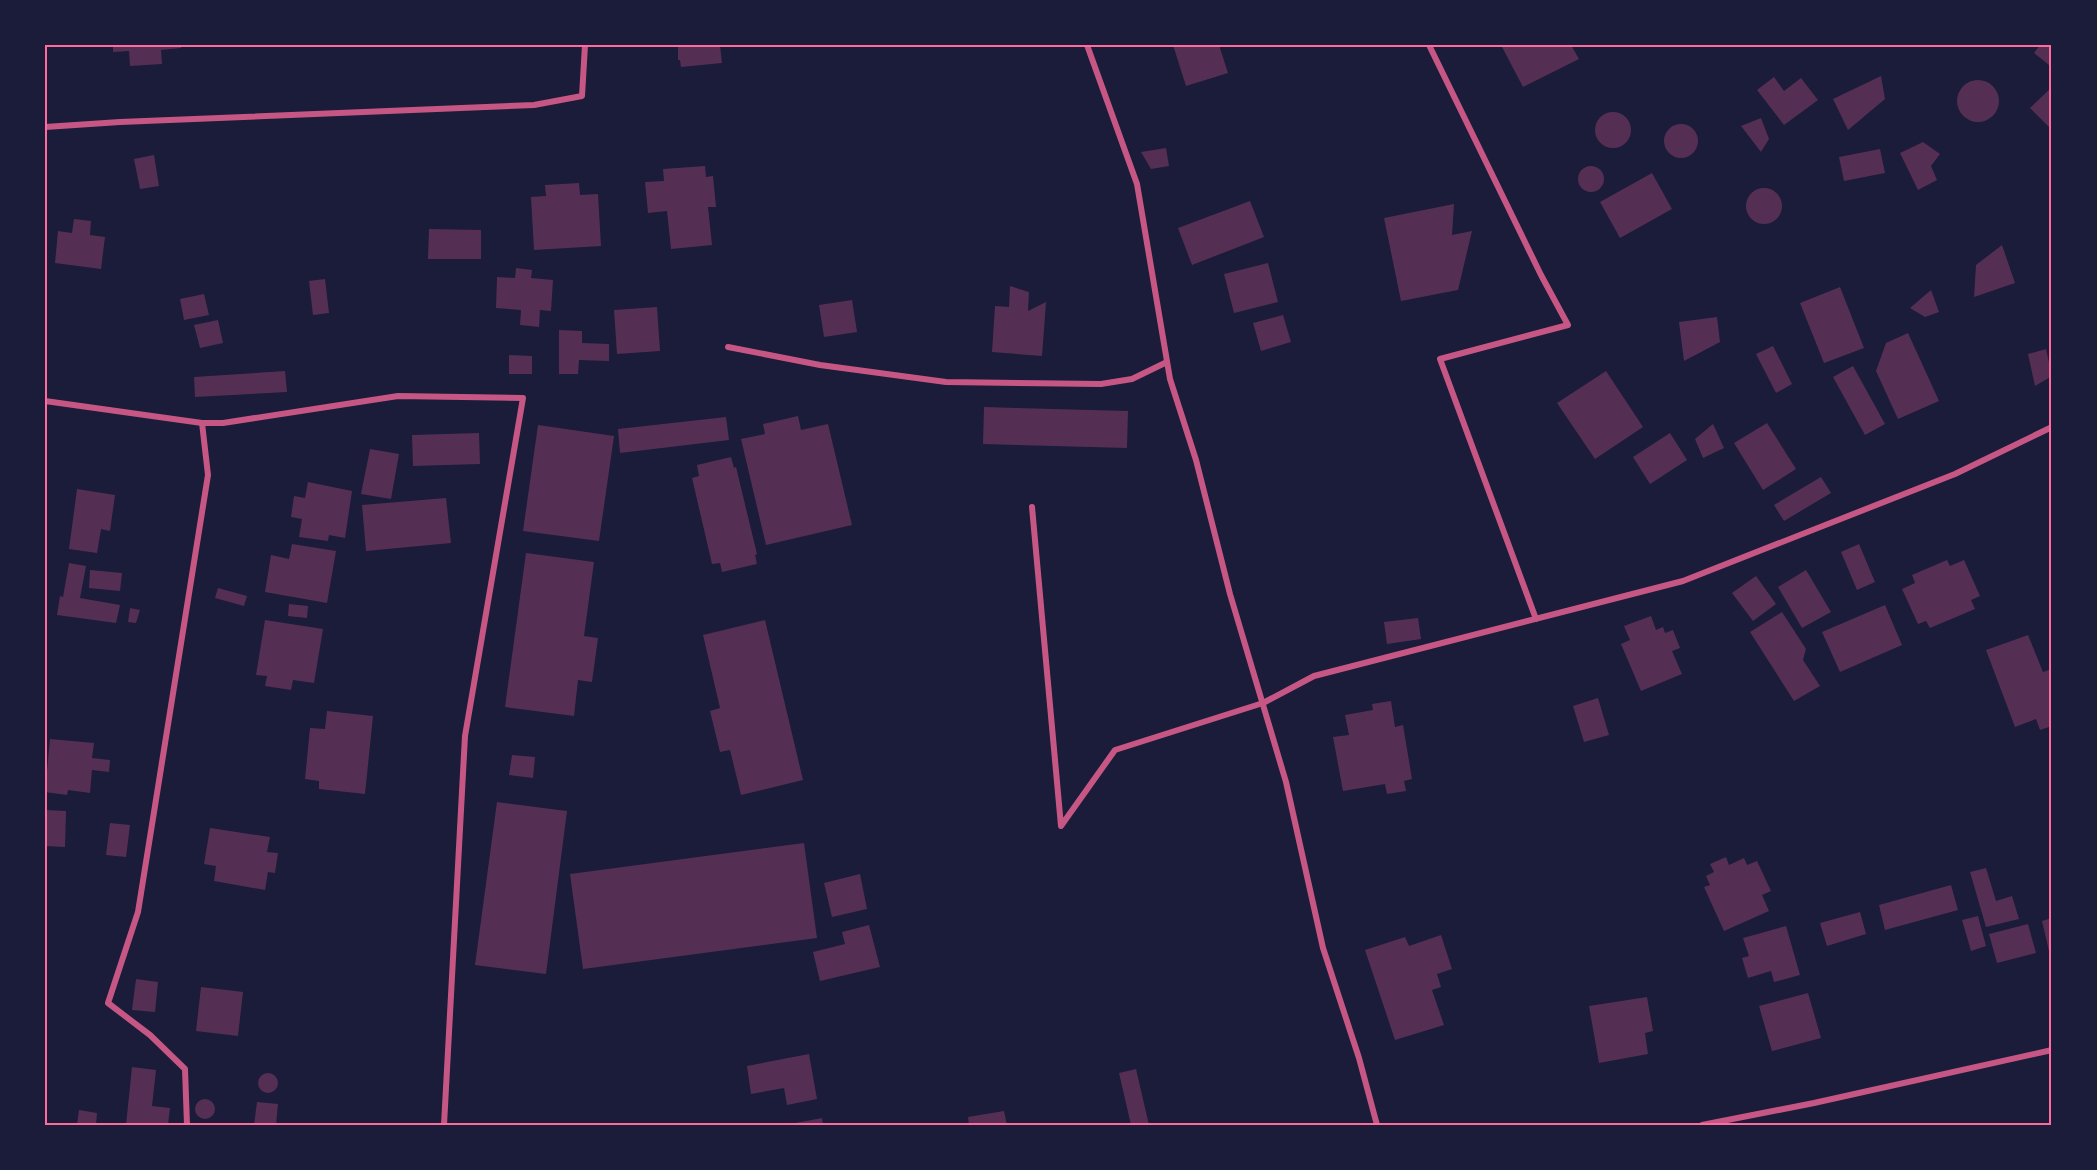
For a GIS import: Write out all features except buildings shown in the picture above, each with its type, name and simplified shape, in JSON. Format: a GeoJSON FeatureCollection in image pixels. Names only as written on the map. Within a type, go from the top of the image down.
{"type":"FeatureCollection","features":[{"type":"Feature","properties":{"kind":"street"},"geometry":{"type":"LineString","coordinates":[[45,127],[534,105],[582,96],[585,45]]}},
{"type":"Feature","properties":{"kind":"street"},"geometry":{"type":"LineString","coordinates":[[1086,45],[1137,184],[1170,380],[1196,460],[1230,594],[1286,782],[1323,948],[1359,1058],[1377,1125]]}},
{"type":"Feature","properties":{"kind":"street"},"geometry":{"type":"LineString","coordinates":[[1429,45],[1541,275],[1568,325],[1440,359],[1536,619]]}},
{"type":"Feature","properties":{"kind":"street"},"geometry":{"type":"LineString","coordinates":[[728,347],[831,366],[946,382],[1101,384],[1132,379],[1167,362]]}},
{"type":"Feature","properties":{"kind":"street"},"geometry":{"type":"LineString","coordinates":[[45,401],[202,423],[223,423],[398,396],[523,398],[465,736],[444,1125]]}},
{"type":"Feature","properties":{"kind":"street"},"geometry":{"type":"LineString","coordinates":[[187,1125],[185,1069],[150,1035],[108,1003],[138,912],[208,475],[202,423]]}},
{"type":"Feature","properties":{"kind":"street"},"geometry":{"type":"LineString","coordinates":[[1032,507],[1061,826],[1115,750],[1263,703],[1314,676],[1683,581],[1955,474],[2052,427]]}},
{"type":"Feature","properties":{"kind":"street"},"geometry":{"type":"LineString","coordinates":[[1702,1125],[1814,1103],[2052,1050]]}}]}
